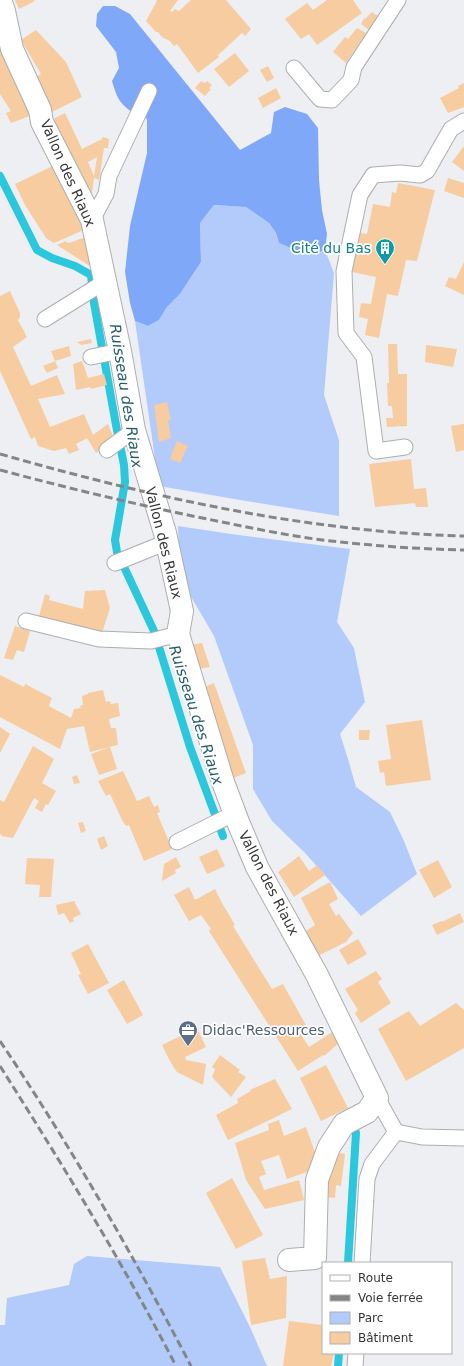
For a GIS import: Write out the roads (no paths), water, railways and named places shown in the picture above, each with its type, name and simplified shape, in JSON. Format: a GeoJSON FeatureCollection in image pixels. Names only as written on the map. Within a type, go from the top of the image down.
{"type":"FeatureCollection","features":[{"type":"Feature","properties":{"kind":"street","name":"Vallon des Riaux"},"geometry":{"type":"LineString","coordinates":[[0,0],[4,11],[12,49],[40,110],[42,122],[92,220],[114,352],[131,433],[167,542],[182,611],[163,638],[223,782],[230,816],[317,975],[377,1098]]}},
{"type":"Feature","properties":{"kind":"street"},"geometry":{"type":"LineString","coordinates":[[289,1260],[316,1258],[317,1180],[326,1154],[344,1124],[367,1112],[377,1098]]}},
{"type":"Feature","properties":{"kind":"lane"},"geometry":{"type":"LineString","coordinates":[[294,68],[320,99],[332,100],[351,80],[354,67],[398,0]]}},
{"type":"Feature","properties":{"kind":"lane"},"geometry":{"type":"LineString","coordinates":[[92,220],[106,194],[109,176],[149,91]]}},
{"type":"Feature","properties":{"kind":"lane"},"geometry":{"type":"LineString","coordinates":[[405,447],[376,451],[364,357],[346,333],[344,271],[360,194],[374,175],[400,173],[420,175],[427,171],[451,129],[464,121]]}},
{"type":"Feature","properties":{"kind":"lane"},"geometry":{"type":"LineString","coordinates":[[45,319],[102,285]]}},
{"type":"Feature","properties":{"kind":"lane"},"geometry":{"type":"LineString","coordinates":[[91,357],[114,352]]}},
{"type":"Feature","properties":{"kind":"lane"},"geometry":{"type":"LineString","coordinates":[[107,450],[131,433]]}},
{"type":"Feature","properties":{"kind":"lane"},"geometry":{"type":"LineString","coordinates":[[115,563],[167,542]]}},
{"type":"Feature","properties":{"kind":"lane"},"geometry":{"type":"LineString","coordinates":[[26,621],[99,639],[163,638]]}},
{"type":"Feature","properties":{"kind":"lane"},"geometry":{"type":"LineString","coordinates":[[177,842],[230,816]]}},
{"type":"Feature","properties":{"kind":"lane"},"geometry":{"type":"LineString","coordinates":[[377,1098],[396,1132],[422,1137],[464,1138]]}},
{"type":"Feature","properties":{"kind":"lane"},"geometry":{"type":"LineString","coordinates":[[362,1262],[367,1179],[372,1164],[396,1132]]}},
{"type":"Feature","properties":{"kind":"lane"},"geometry":{"type":"LineString","coordinates":[[355,1366],[356,1354]]}},
{"type":"Feature","properties":{"kind":"waterway","name":"Ruisseau des Riaux"},"geometry":{"type":"LineString","coordinates":[[0,176],[37,250],[52,258],[75,266],[91,275],[94,303],[124,465],[125,482],[115,540],[117,552],[154,631],[190,747],[223,836]]}},
{"type":"Feature","properties":{"kind":"waterway","name":"Ruisseau des Riaux"},"geometry":{"type":"LineString","coordinates":[[348,1262],[356,1133]]}},
{"type":"Feature","properties":{"kind":"waterway","name":"Ruisseau des Riaux"},"geometry":{"type":"LineString","coordinates":[[338,1366],[339,1354]]}},
{"type":"Feature","properties":{"kind":"railway"},"geometry":{"type":"LineString","coordinates":[[0,454],[114,484],[229,510],[346,528],[464,536]]}},
{"type":"Feature","properties":{"kind":"railway"},"geometry":{"type":"LineString","coordinates":[[0,470],[142,505],[292,535],[364,544],[464,550]]}},
{"type":"Feature","properties":{"kind":"railway"},"geometry":{"type":"LineString","coordinates":[[0,1041],[76,1160],[147,1283],[191,1366]]}},
{"type":"Feature","properties":{"kind":"railway"},"geometry":{"type":"LineString","coordinates":[[0,1066],[91,1214],[135,1289],[176,1366]]}},
{"type":"Feature","properties":{"kind":"place","name":"Cité du Bas"},"geometry":{"type":"Point","coordinates":[385,265]}},
{"type":"Feature","properties":{"kind":"place","name":"Didac'Ressources"},"geometry":{"type":"Point","coordinates":[188,1047]}}]}
